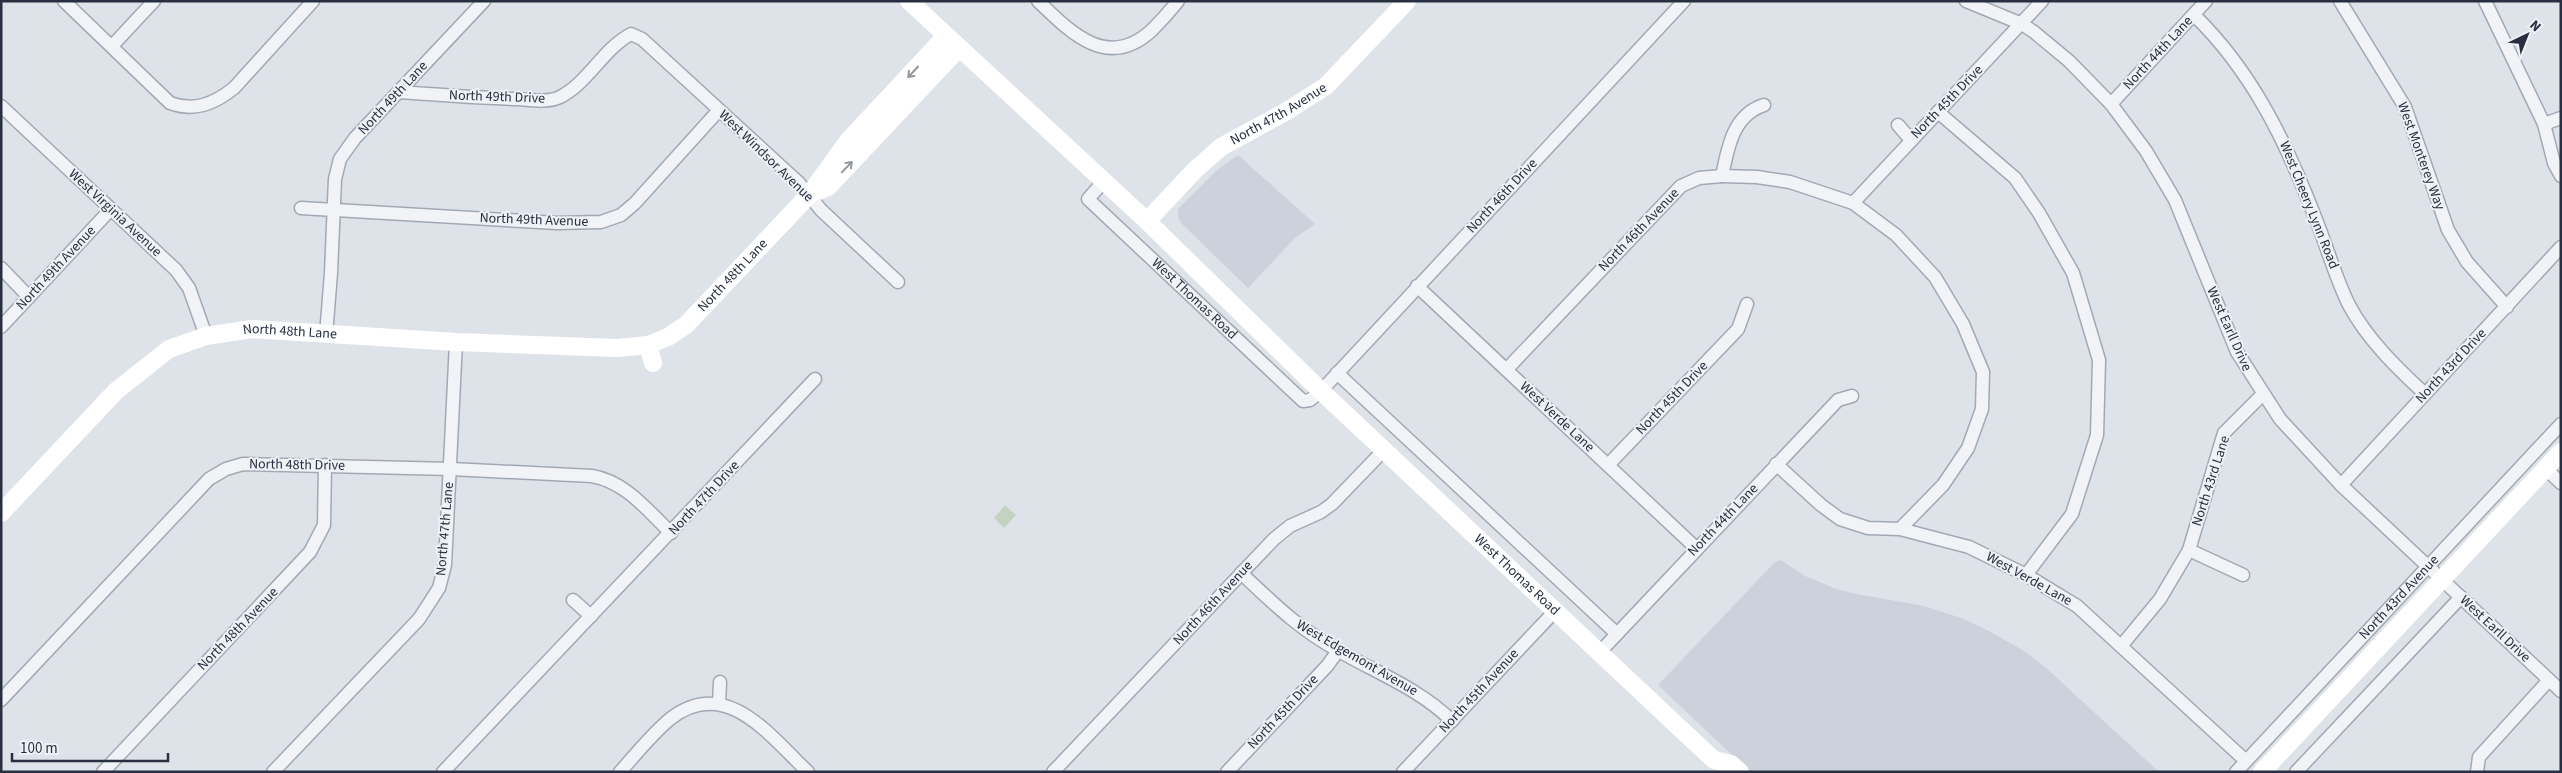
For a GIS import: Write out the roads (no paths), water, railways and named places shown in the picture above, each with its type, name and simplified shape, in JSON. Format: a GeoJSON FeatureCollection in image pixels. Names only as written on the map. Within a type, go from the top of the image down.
{"type":"FeatureCollection","features":[{"type":"Feature","properties":{"kind":"street"},"geometry":{"type":"LineString","coordinates":[[64,1],[170,103],[183,108],[195,108],[220,99],[234,88],[313,1]]}},
{"type":"Feature","properties":{"kind":"street"},"geometry":{"type":"LineString","coordinates":[[112,46],[154,1]]}},
{"type":"Feature","properties":{"kind":"street","name":"North 49th Lane"},"geometry":{"type":"LineString","coordinates":[[326,334],[335,179],[340,159],[355,138],[484,1]]}},
{"type":"Feature","properties":{"kind":"street","name":"West Thomas Road"},"geometry":{"type":"LineString","coordinates":[[909,1],[1147,221],[1320,391],[1555,611],[1716,766],[1731,764],[1740,772]]}},
{"type":"Feature","properties":{"kind":"street"},"geometry":{"type":"LineString","coordinates":[[1038,1],[1070,32],[1098,47],[1125,47],[1152,30],[1178,1]]}},
{"type":"Feature","properties":{"kind":"street","name":"North 47th Avenue"},"geometry":{"type":"LineString","coordinates":[[1147,221],[1195,170],[1221,147],[1287,111],[1326,86],[1407,1]]}},
{"type":"Feature","properties":{"kind":"street","name":"North 46th Drive"},"geometry":{"type":"LineString","coordinates":[[1320,391],[1684,1]]}},
{"type":"Feature","properties":{"kind":"street","name":"West Earll Drive"},"geometry":{"type":"LineString","coordinates":[[1966,1],[2022,24],[2069,61],[2111,104],[2146,152],[2175,200],[2191,235],[2226,329],[2262,395],[2292,434],[2341,485],[2561,692]]}},
{"type":"Feature","properties":{"kind":"street","name":"North 45th Drive"},"geometry":{"type":"LineString","coordinates":[[1853,203],[2042,1]]}},
{"type":"Feature","properties":{"kind":"street","name":"North 44th Lane"},"geometry":{"type":"LineString","coordinates":[[2111,104],[2206,1]]}},
{"type":"Feature","properties":{"kind":"street","name":"West Monterey Way"},"geometry":{"type":"LineString","coordinates":[[2340,1],[2405,107],[2448,230],[2467,262],[2507,307]]}},
{"type":"Feature","properties":{"kind":"street"},"geometry":{"type":"LineString","coordinates":[[2485,1],[2544,124],[2554,163],[2561,176]]}},
{"type":"Feature","properties":{"kind":"street","name":"West Cheery Lynn Road"},"geometry":{"type":"LineString","coordinates":[[2194,15],[2215,35],[2263,100],[2288,148],[2350,306],[2372,338],[2397,368],[2426,394]]}},
{"type":"Feature","properties":{"kind":"street","name":"North 49th Drive"},"geometry":{"type":"LineString","coordinates":[[399,92],[475,98],[547,100],[559,97],[574,86],[618,40],[631,34]]}},
{"type":"Feature","properties":{"kind":"street","name":"West Windsor Avenue"},"geometry":{"type":"LineString","coordinates":[[631,34],[642,38],[809,195],[821,210],[898,282]]}},
{"type":"Feature","properties":{"kind":"street","name":"North 48th Lane"},"geometry":{"type":"LineString","coordinates":[[1,513],[116,391],[169,349],[206,336],[252,329],[456,342],[618,348],[648,345],[668,337],[686,325],[809,195],[848,141],[946,36]]}},
{"type":"Feature","properties":{"kind":"street","name":"North 48th Lane"},"geometry":{"type":"LineString","coordinates":[[809,195],[828,187],[959,48]]}},
{"type":"Feature","properties":{"kind":"street"},"geometry":{"type":"LineString","coordinates":[[1722,176],[1728,146],[1736,126],[1752,109],[1764,105]]}},
{"type":"Feature","properties":{"kind":"street","name":"West Virginia Avenue"},"geometry":{"type":"LineString","coordinates":[[1,106],[176,270],[189,288],[206,336]]}},
{"type":"Feature","properties":{"kind":"street","name":"North 49th Avenue"},"geometry":{"type":"LineString","coordinates":[[333,210],[557,223],[602,222],[621,214],[635,202],[718,110]]}},
{"type":"Feature","properties":{"kind":"street"},"geometry":{"type":"LineString","coordinates":[[1938,112],[2015,178],[2040,213],[2073,273],[2099,360],[2097,436],[2072,514],[2026,575]]}},
{"type":"Feature","properties":{"kind":"street"},"geometry":{"type":"LineString","coordinates":[[2544,124],[2561,118]]}},
{"type":"Feature","properties":{"kind":"street"},"geometry":{"type":"LineString","coordinates":[[1898,126],[1911,140]]}},
{"type":"Feature","properties":{"kind":"street","name":"North 46th Avenue"},"geometry":{"type":"LineString","coordinates":[[1507,369],[1681,186],[1699,178],[1722,176],[1757,177],[1790,182],[1853,203],[1896,235],[1936,277],[1962,324],[1983,372],[1982,410],[1968,448],[1943,485],[1900,529]]}},
{"type":"Feature","properties":{"kind":"street","name":"West Thomas Road"},"geometry":{"type":"LineString","coordinates":[[1104,181],[1088,199],[1303,401],[1310,400],[1320,391]]}},
{"type":"Feature","properties":{"kind":"street"},"geometry":{"type":"LineString","coordinates":[[301,208],[333,210]]}},
{"type":"Feature","properties":{"kind":"street","name":"North 49th Avenue"},"geometry":{"type":"LineString","coordinates":[[1,327],[111,209]]}},
{"type":"Feature","properties":{"kind":"street","name":"North 43rd Drive"},"geometry":{"type":"LineString","coordinates":[[2341,485],[2561,247]]}},
{"type":"Feature","properties":{"kind":"street"},"geometry":{"type":"LineString","coordinates":[[1,268],[29,297]]}},
{"type":"Feature","properties":{"kind":"street","name":"West Verde Lane"},"geometry":{"type":"LineString","coordinates":[[1417,286],[1696,548]]}},
{"type":"Feature","properties":{"kind":"street","name":"North 45th Drive"},"geometry":{"type":"LineString","coordinates":[[1608,465],[1738,329],[1747,304]]}},
{"type":"Feature","properties":{"kind":"street","name":"North 47th Lane"},"geometry":{"type":"LineString","coordinates":[[273,772],[427,609],[439,588],[445,565],[456,342]]}},
{"type":"Feature","properties":{"kind":"street"},"geometry":{"type":"LineString","coordinates":[[648,345],[653,363]]}},
{"type":"Feature","properties":{"kind":"street","name":"West Thomas Road"},"geometry":{"type":"LineString","coordinates":[[1337,373],[1618,634]]}},
{"type":"Feature","properties":{"kind":"street","name":"North 47th Drive"},"geometry":{"type":"LineString","coordinates":[[443,772],[590,616],[672,533],[815,379]]}},
{"type":"Feature","properties":{"kind":"street","name":"North 43rd Lane"},"geometry":{"type":"LineString","coordinates":[[2122,645],[2160,599],[2189,550],[2224,433],[2262,395]]}},
{"type":"Feature","properties":{"kind":"street","name":"North 44th Lane"},"geometry":{"type":"LineString","coordinates":[[1599,653],[1696,548],[1838,400],[1852,396]]}},
{"type":"Feature","properties":{"kind":"street","name":"North 43rd Avenue"},"geometry":{"type":"LineString","coordinates":[[2236,772],[2561,424]]}},
{"type":"Feature","properties":{"kind":"street","name":"North 46th Avenue"},"geometry":{"type":"LineString","coordinates":[[1053,772],[1274,540],[1290,526],[1322,512],[1338,499],[1384,450]]}},
{"type":"Feature","properties":{"kind":"street","name":"North 43rd Avenue"},"geometry":{"type":"LineString","coordinates":[[2270,769],[2442,579],[2561,452]]}},
{"type":"Feature","properties":{"kind":"street","name":"North 48th Drive"},"geometry":{"type":"LineString","coordinates":[[1,700],[209,479],[226,469],[243,464],[451,469],[592,476],[606,479],[621,486],[672,533]]}},
{"type":"Feature","properties":{"kind":"street","name":"West Verde Lane"},"geometry":{"type":"LineString","coordinates":[[1776,464],[1821,505],[1840,518],[1868,528],[1900,529],[1969,546],[2026,575],[2077,606],[2122,645],[2246,761]]}},
{"type":"Feature","properties":{"kind":"street","name":"North 48th Avenue"},"geometry":{"type":"LineString","coordinates":[[102,772],[310,552],[324,525],[325,465]]}},
{"type":"Feature","properties":{"kind":"street"},"geometry":{"type":"LineString","coordinates":[[2545,468],[2561,483]]}},
{"type":"Feature","properties":{"kind":"street"},"geometry":{"type":"LineString","coordinates":[[2189,550],[2243,575]]}},
{"type":"Feature","properties":{"kind":"street","name":"West Edgemont Avenue"},"geometry":{"type":"LineString","coordinates":[[1241,573],[1286,616],[1338,651],[1418,693],[1452,720]]}},
{"type":"Feature","properties":{"kind":"street"},"geometry":{"type":"LineString","coordinates":[[2296,772],[2461,597]]}},
{"type":"Feature","properties":{"kind":"street"},"geometry":{"type":"LineString","coordinates":[[572,600],[590,616]]}},
{"type":"Feature","properties":{"kind":"street","name":"North 45th Avenue"},"geometry":{"type":"LineString","coordinates":[[1403,772],[1555,611]]}},
{"type":"Feature","properties":{"kind":"street","name":"North 45th Drive"},"geometry":{"type":"LineString","coordinates":[[1227,772],[1327,666],[1338,651]]}},
{"type":"Feature","properties":{"kind":"street"},"geometry":{"type":"LineString","coordinates":[[2477,772],[2479,757],[2548,680]]}},
{"type":"Feature","properties":{"kind":"street"},"geometry":{"type":"LineString","coordinates":[[719,704],[720,682]]}},
{"type":"Feature","properties":{"kind":"street"},"geometry":{"type":"LineString","coordinates":[[620,772],[662,727],[680,712],[698,706],[719,704],[743,712],[808,772]]}}]}
